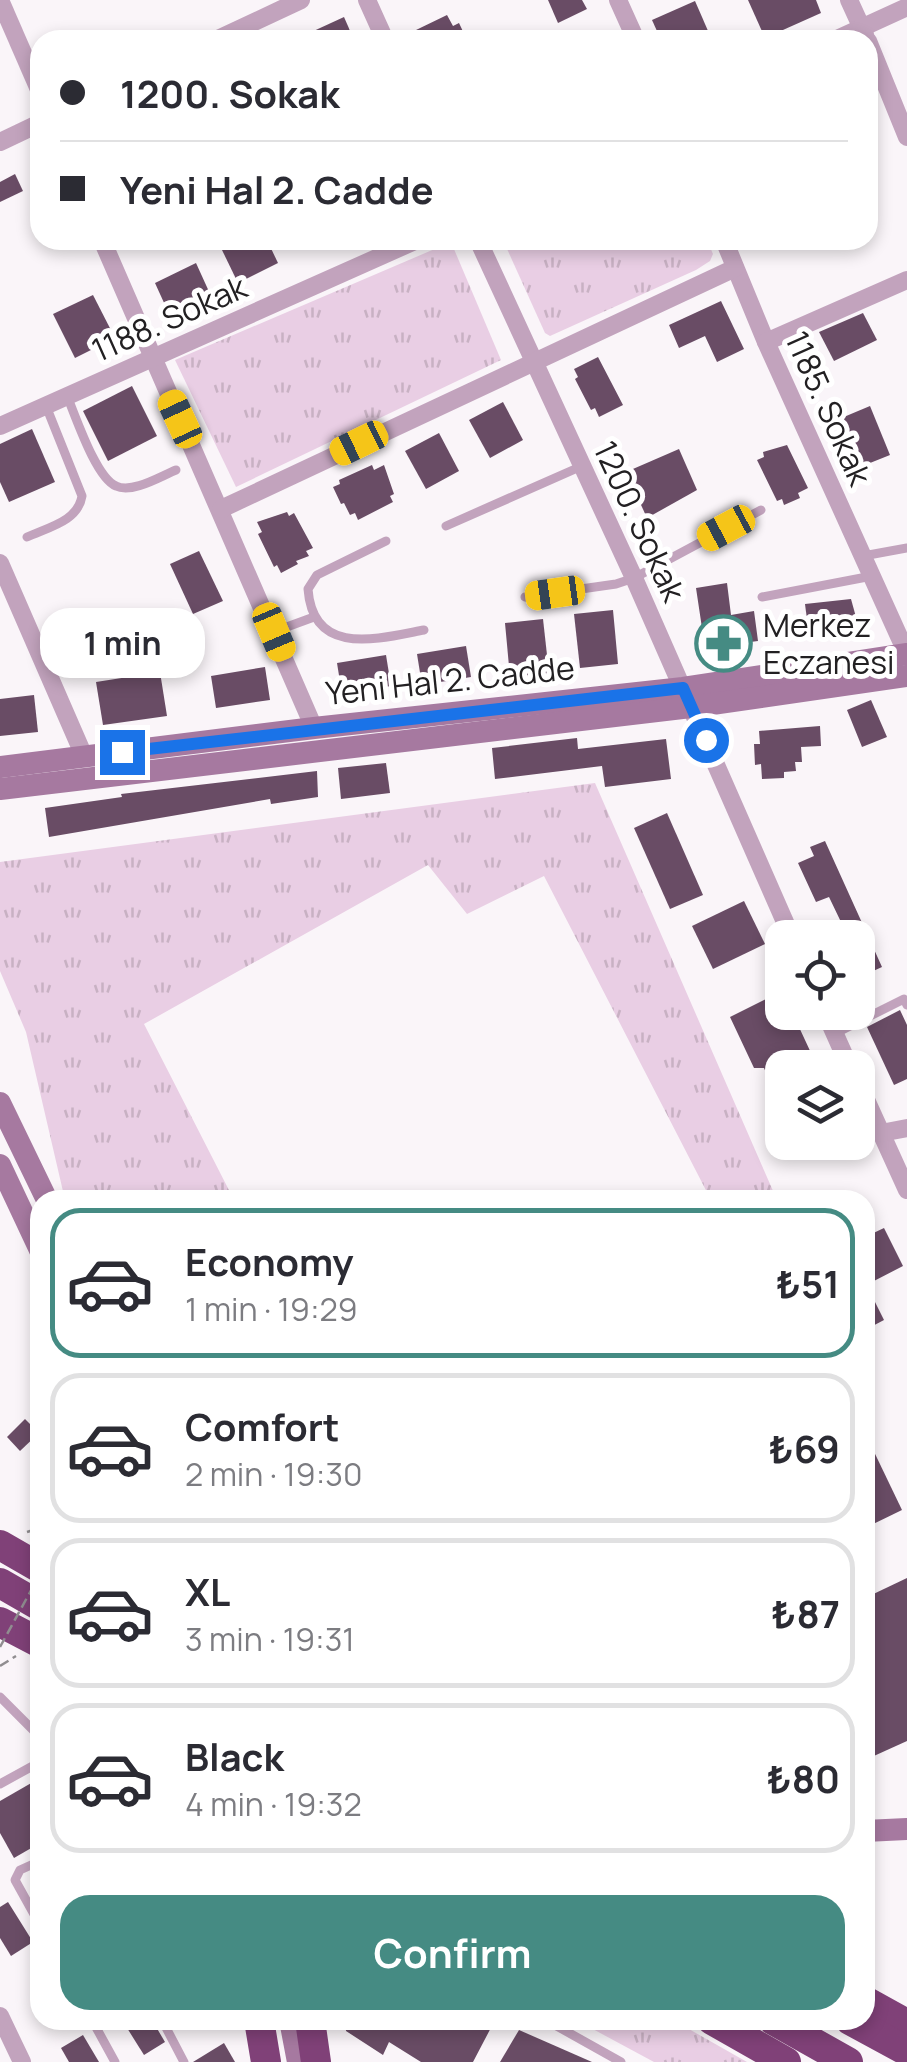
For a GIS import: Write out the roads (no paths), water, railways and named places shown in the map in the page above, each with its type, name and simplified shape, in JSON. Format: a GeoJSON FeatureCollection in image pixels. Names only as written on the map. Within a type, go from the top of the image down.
{"type":"FeatureCollection","features":[{"type":"Feature","properties":{"kind":"highway"},"geometry":{"type":"LineString","coordinates":[[0,1583],[30,1600]]}},
{"type":"Feature","properties":{"kind":"highway"},"geometry":{"type":"LineString","coordinates":[[0,1622],[30,1638]]}},
{"type":"Feature","properties":{"kind":"highway"},"geometry":{"type":"LineString","coordinates":[[875,2006],[907,2024]]}},
{"type":"Feature","properties":{"kind":"highway"},"geometry":{"type":"LineString","coordinates":[[261,2030],[266,2062]]}},
{"type":"Feature","properties":{"kind":"highway"},"geometry":{"type":"LineString","coordinates":[[311,2030],[316,2062]]}},
{"type":"Feature","properties":{"kind":"highway"},"geometry":{"type":"LineString","coordinates":[[730,2030],[786,2062]]}},
{"type":"Feature","properties":{"kind":"highway"},"geometry":{"type":"LineString","coordinates":[[792,2030],[848,2062]]}},
{"type":"Feature","properties":{"kind":"highway"},"geometry":{"type":"LineString","coordinates":[[868,2030],[907,2051]]}},
{"type":"Feature","properties":{"kind":"street"},"geometry":{"type":"LineString","coordinates":[[0,0],[30,69]]}},
{"type":"Feature","properties":{"kind":"street"},"geometry":{"type":"LineString","coordinates":[[237,30],[300,0]]}},
{"type":"Feature","properties":{"kind":"street"},"geometry":{"type":"LineString","coordinates":[[367,0],[380,30]]}},
{"type":"Feature","properties":{"kind":"street"},"geometry":{"type":"LineString","coordinates":[[618,0],[632,30]]}},
{"type":"Feature","properties":{"kind":"street"},"geometry":{"type":"LineString","coordinates":[[849,0],[862,30]]}},
{"type":"Feature","properties":{"kind":"street"},"geometry":{"type":"LineString","coordinates":[[873,30],[907,6]]}},
{"type":"Feature","properties":{"kind":"street"},"geometry":{"type":"LineString","coordinates":[[878,67],[907,137]]}},
{"type":"Feature","properties":{"kind":"street"},"geometry":{"type":"LineString","coordinates":[[0,142],[30,128]]}},
{"type":"Feature","properties":{"kind":"street"},"geometry":{"type":"LineString","coordinates":[[106,250],[314,728]]}},
{"type":"Feature","properties":{"kind":"street","name":"1188. Sokak"},"geometry":{"type":"LineString","coordinates":[[0,426],[394,250]]}},
{"type":"Feature","properties":{"kind":"street","name":"1200. Sokak"},"geometry":{"type":"LineString","coordinates":[[482,250],[634,578],[784,920]]}},
{"type":"Feature","properties":{"kind":"street","name":"1185. Sokak"},"geometry":{"type":"LineString","coordinates":[[728,250],[907,654]]}},
{"type":"Feature","properties":{"kind":"street"},"geometry":{"type":"LineString","coordinates":[[221,509],[735,268]]}},
{"type":"Feature","properties":{"kind":"street"},"geometry":{"type":"LineString","coordinates":[[766,342],[907,280]]}},
{"type":"Feature","properties":{"kind":"street"},"geometry":{"type":"LineString","coordinates":[[0,563],[84,756]]}},
{"type":"Feature","properties":{"kind":"street","name":"Yeni Hal 2. Cadde"},"geometry":{"type":"LineString","coordinates":[[0,767],[314,728],[687,697],[907,654]]}},
{"type":"Feature","properties":{"kind":"street"},"geometry":{"type":"LineString","coordinates":[[0,789],[687,697],[907,676]]}},
{"type":"Feature","properties":{"kind":"street"},"geometry":{"type":"LineString","coordinates":[[832,1030],[842,1050]]}},
{"type":"Feature","properties":{"kind":"street"},"geometry":{"type":"LineString","coordinates":[[0,1103],[42,1190]]}},
{"type":"Feature","properties":{"kind":"street"},"geometry":{"type":"LineString","coordinates":[[875,1120],[907,1190]]}},
{"type":"Feature","properties":{"kind":"street"},"geometry":{"type":"LineString","coordinates":[[881,1133],[907,1128]]}},
{"type":"Feature","properties":{"kind":"street"},"geometry":{"type":"LineString","coordinates":[[0,1165],[30,1229]]}},
{"type":"Feature","properties":{"kind":"street"},"geometry":{"type":"LineString","coordinates":[[875,1830],[907,1829]]}},
{"type":"Feature","properties":{"kind":"street"},"geometry":{"type":"LineString","coordinates":[[0,2016],[22,2062]]}},
{"type":"Feature","properties":{"kind":"street"},"geometry":{"type":"LineString","coordinates":[[278,2030],[283,2062]]}},
{"type":"Feature","properties":{"kind":"street"},"geometry":{"type":"LineString","coordinates":[[292,2030],[298,2062]]}},
{"type":"Feature","properties":{"kind":"lane"},"geometry":{"type":"LineString","coordinates":[[67,396],[100,472],[115,486],[130,488],[176,470]]}},
{"type":"Feature","properties":{"kind":"lane"},"geometry":{"type":"LineString","coordinates":[[27,537],[71,517],[80,509],[82,496],[46,406]]}},
{"type":"Feature","properties":{"kind":"lane"},"geometry":{"type":"LineString","coordinates":[[446,526],[582,466]]}},
{"type":"Feature","properties":{"kind":"lane"},"geometry":{"type":"LineString","coordinates":[[525,597],[634,578],[761,510]]}},
{"type":"Feature","properties":{"kind":"lane"},"geometry":{"type":"LineString","coordinates":[[386,542],[317,575],[308,589],[314,617],[326,630],[370,641],[424,630]]}},
{"type":"Feature","properties":{"kind":"lane"},"geometry":{"type":"LineString","coordinates":[[862,556],[907,548]]}},
{"type":"Feature","properties":{"kind":"lane"},"geometry":{"type":"LineString","coordinates":[[762,596],[872,576]]}},
{"type":"Feature","properties":{"kind":"lane"},"geometry":{"type":"LineString","coordinates":[[274,632],[314,617]]}},
{"type":"Feature","properties":{"kind":"lane"},"geometry":{"type":"LineString","coordinates":[[834,1034],[904,999],[907,1005]]}},
{"type":"Feature","properties":{"kind":"lane"},"geometry":{"type":"LineString","coordinates":[[0,1697],[30,1728]]}},
{"type":"Feature","properties":{"kind":"lane"},"geometry":{"type":"LineString","coordinates":[[0,1784],[30,1768]]}},
{"type":"Feature","properties":{"kind":"lane"},"geometry":{"type":"LineString","coordinates":[[30,1865],[20,1870],[15,1880],[30,1907]]}},
{"type":"Feature","properties":{"kind":"lane"},"geometry":{"type":"LineString","coordinates":[[97,2030],[115,2062]]}},
{"type":"Feature","properties":{"kind":"lane"},"geometry":{"type":"LineString","coordinates":[[167,2030],[184,2062]]}},
{"type":"Feature","properties":{"kind":"lane"},"geometry":{"type":"LineString","coordinates":[[564,2030],[621,2062]]}},
{"type":"Feature","properties":{"kind":"place","name":"Merkez Eczanesi"},"geometry":{"type":"Point","coordinates":[724,643]}}]}
